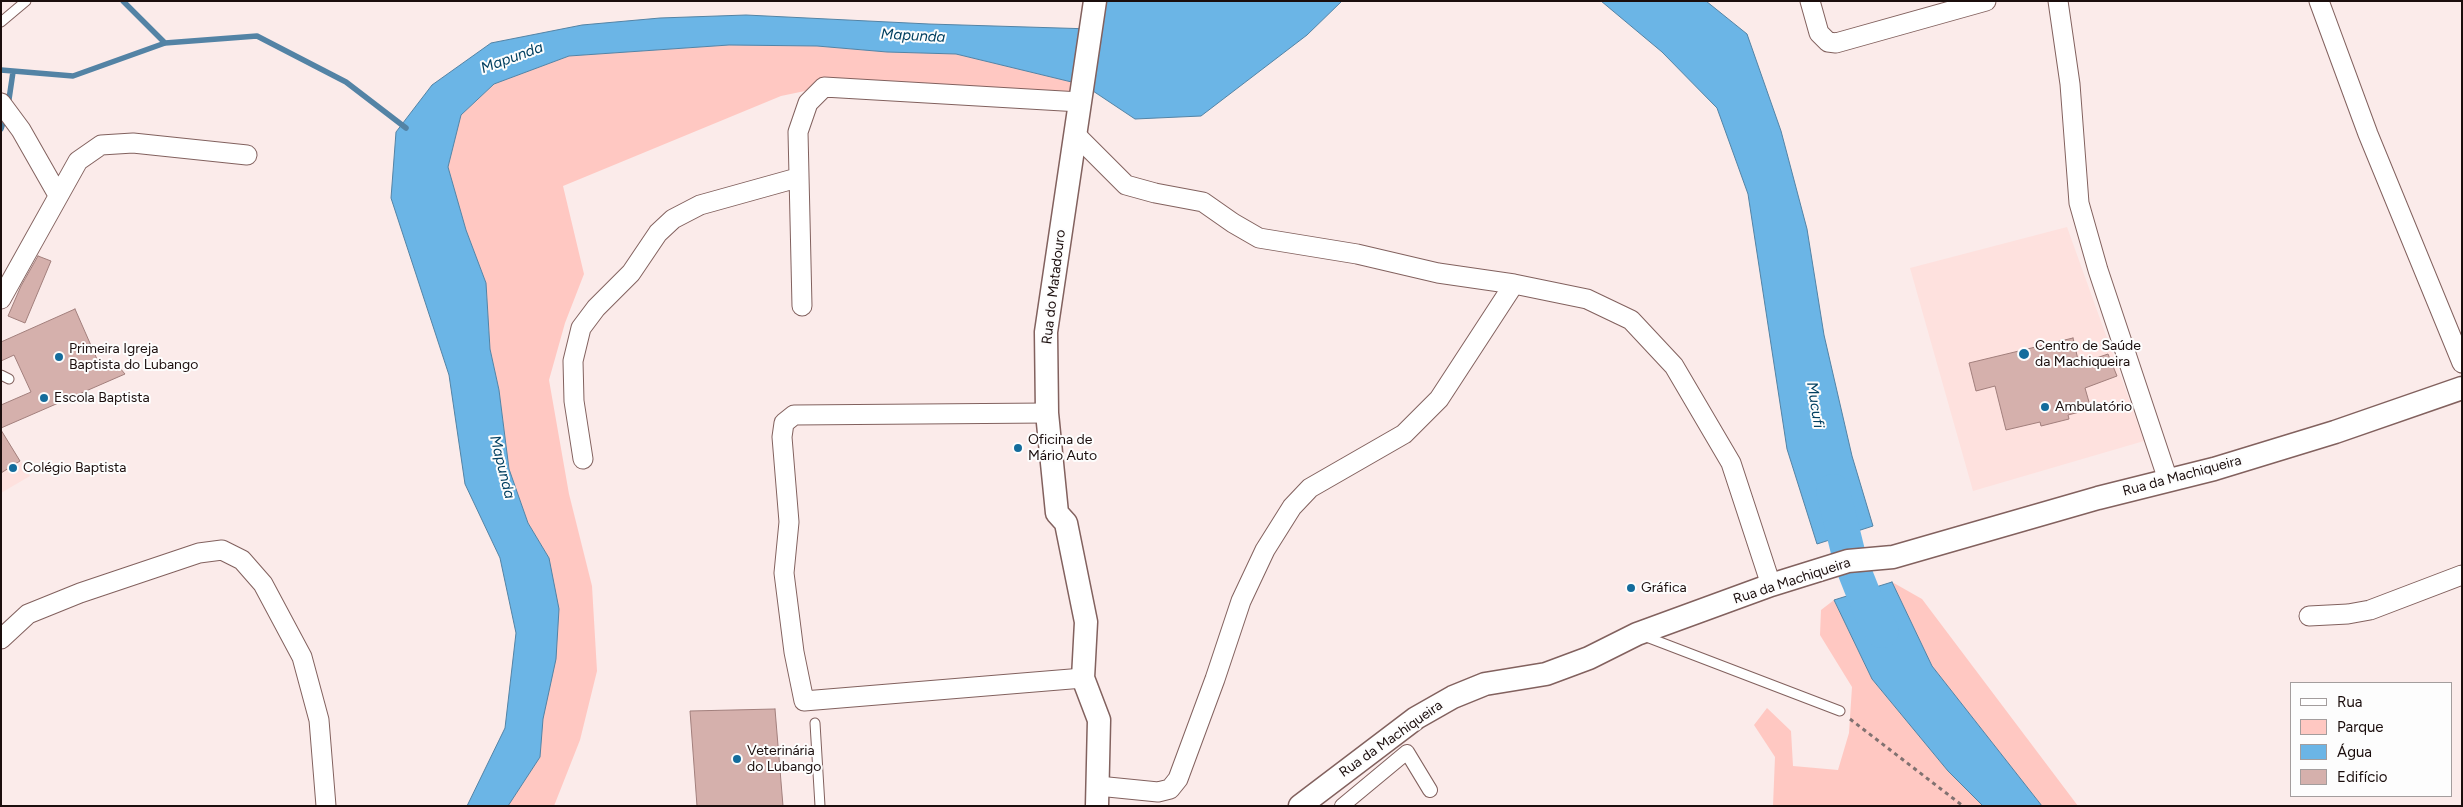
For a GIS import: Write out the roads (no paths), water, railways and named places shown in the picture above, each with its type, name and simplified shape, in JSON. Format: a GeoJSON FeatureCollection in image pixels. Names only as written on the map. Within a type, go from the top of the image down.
{"type":"FeatureCollection","features":[{"type":"Feature","properties":{"kind":"street","name":"Rua do Matadouro"},"geometry":{"type":"LineString","coordinates":[[1095,1],[1046,332],[1047,412],[1057,512],[1066,523],[1086,622],[1083,678],[1099,720],[1097,796]]}},
{"type":"Feature","properties":{"kind":"street"},"geometry":{"type":"LineString","coordinates":[[1810,1],[1819,32],[1828,42],[1836,43],[1986,1]]}},
{"type":"Feature","properties":{"kind":"street"},"geometry":{"type":"LineString","coordinates":[[2058,1],[2070,84],[2079,203],[2098,270],[2168,480]]}},
{"type":"Feature","properties":{"kind":"street"},"geometry":{"type":"LineString","coordinates":[[2319,1],[2368,134],[2462,363]]}},
{"type":"Feature","properties":{"kind":"street"},"geometry":{"type":"LineString","coordinates":[[802,306],[797,178],[798,132],[808,103],[824,87],[1082,94]]}},
{"type":"Feature","properties":{"kind":"street"},"geometry":{"type":"LineString","coordinates":[[1,103],[20,130],[58,195]]}},
{"type":"Feature","properties":{"kind":"street"},"geometry":{"type":"LineString","coordinates":[[1076,135],[1126,185],[1155,194],[1203,202],[1233,223],[1260,238],[1357,254],[1438,273],[1514,284],[1586,299],[1632,320],[1674,366],[1731,463],[1771,585]]}},
{"type":"Feature","properties":{"kind":"street"},"geometry":{"type":"LineString","coordinates":[[1,299],[78,161],[101,146],[133,143],[247,155]]}},
{"type":"Feature","properties":{"kind":"street"},"geometry":{"type":"LineString","coordinates":[[583,459],[574,401],[574,361],[581,328],[631,273],[658,233],[673,218],[700,205],[797,178]]}},
{"type":"Feature","properties":{"kind":"street"},"geometry":{"type":"LineString","coordinates":[[1097,796],[1158,792],[1170,789],[1178,779],[1215,679],[1241,601],[1265,550],[1292,507],[1310,488],[1404,434],[1439,399],[1514,284]]}},
{"type":"Feature","properties":{"kind":"street","name":"Rua da Machiqueira"},"geometry":{"type":"LineString","coordinates":[[1300,806],[1384,740],[1453,696],[1485,684],[1546,674],[1589,658],[1637,634],[1771,585],[1821,569],[1848,561],[1893,557],[2168,480],[2214,469],[2336,432],[2462,388]]}},
{"type":"Feature","properties":{"kind":"street"},"geometry":{"type":"LineString","coordinates":[[1047,412],[794,415],[784,423],[782,436],[789,522],[784,573],[794,652],[804,701],[1083,678]]}},
{"type":"Feature","properties":{"kind":"street"},"geometry":{"type":"LineString","coordinates":[[1,639],[28,614],[80,593],[198,553],[222,550],[242,560],[264,584],[302,656],[319,720],[326,806]]}},
{"type":"Feature","properties":{"kind":"street"},"geometry":{"type":"LineString","coordinates":[[2309,616],[2348,614],[2370,610],[2462,575]]}},
{"type":"Feature","properties":{"kind":"street"},"geometry":{"type":"LineString","coordinates":[[1342,806],[1407,752],[1430,790]]}},
{"type":"Feature","properties":{"kind":"lane"},"geometry":{"type":"LineString","coordinates":[[1,22],[26,1]]}},
{"type":"Feature","properties":{"kind":"lane"},"geometry":{"type":"LineString","coordinates":[[1637,634],[1840,711]]}},
{"type":"Feature","properties":{"kind":"lane"},"geometry":{"type":"LineString","coordinates":[[815,723],[820,806]]}},
{"type":"Feature","properties":{"kind":"water","name":"Mapunda"},"geometry":{"type":"Polygon","coordinates":[[[1107,1],[1342,1],[1307,35],[1201,116],[1135,119],[1084,85],[956,54],[887,52],[817,46],[729,45],[569,56],[494,84],[461,115],[448,167],[466,230],[486,283],[490,349],[499,390],[509,469],[528,523],[549,558],[559,609],[556,659],[543,719],[540,757],[508,806],[467,806],[505,728],[516,633],[500,558],[465,484],[449,375],[391,198],[396,132],[432,85],[491,43],[582,25],[660,18],[746,15],[929,24],[1092,29],[1107,1]]]}},
{"type":"Feature","properties":{"kind":"water"},"geometry":{"type":"Polygon","coordinates":[[[1601,1],[1706,1],[1747,34],[1781,131],[1807,229],[1824,335],[1852,456],[1873,526],[1817,544],[1787,449],[1748,194],[1717,108],[1662,52],[1601,1]]]}},
{"type":"Feature","properties":{"kind":"water"},"geometry":{"type":"Polygon","coordinates":[[[1892,582],[1932,666],[2042,806],[1983,806],[1948,771],[1872,679],[1834,600],[1892,582]]]}},
{"type":"Feature","properties":{"kind":"waterway"},"geometry":{"type":"LineString","coordinates":[[123,1],[165,43]]}},
{"type":"Feature","properties":{"kind":"waterway"},"geometry":{"type":"LineString","coordinates":[[1,70],[73,76],[165,43],[257,36],[346,82],[406,128]]}},
{"type":"Feature","properties":{"kind":"waterway"},"geometry":{"type":"LineString","coordinates":[[8,106],[13,72]]}},
{"type":"Feature","properties":{"kind":"waterway"},"geometry":{"type":"LineString","coordinates":[[1,129],[5,117]]}},
{"type":"Feature","properties":{"kind":"waterway","name":"Mucufi"},"geometry":{"type":"LineString","coordinates":[[1833,491],[1850,560],[1871,613],[1882,631]]}},
{"type":"Feature","properties":{"kind":"place","name":"Centro de Saúde da Machiqueira"},"geometry":{"type":"Point","coordinates":[2024,354]}},
{"type":"Feature","properties":{"kind":"place","name":"Primeira Igreja Baptista do Lubango"},"geometry":{"type":"Point","coordinates":[59,357]}},
{"type":"Feature","properties":{"kind":"place","name":"Escola Baptista"},"geometry":{"type":"Point","coordinates":[44,398]}},
{"type":"Feature","properties":{"kind":"place","name":"Ambulatório"},"geometry":{"type":"Point","coordinates":[2045,407]}},
{"type":"Feature","properties":{"kind":"place","name":"Oficina de Mário Auto"},"geometry":{"type":"Point","coordinates":[1018,448]}},
{"type":"Feature","properties":{"kind":"place","name":"Colégio Baptista"},"geometry":{"type":"Point","coordinates":[13,468]}},
{"type":"Feature","properties":{"kind":"place","name":"Gráfica"},"geometry":{"type":"Point","coordinates":[1631,588]}},
{"type":"Feature","properties":{"kind":"place","name":"Veterinária do Lubango"},"geometry":{"type":"Point","coordinates":[737,759]}}]}
